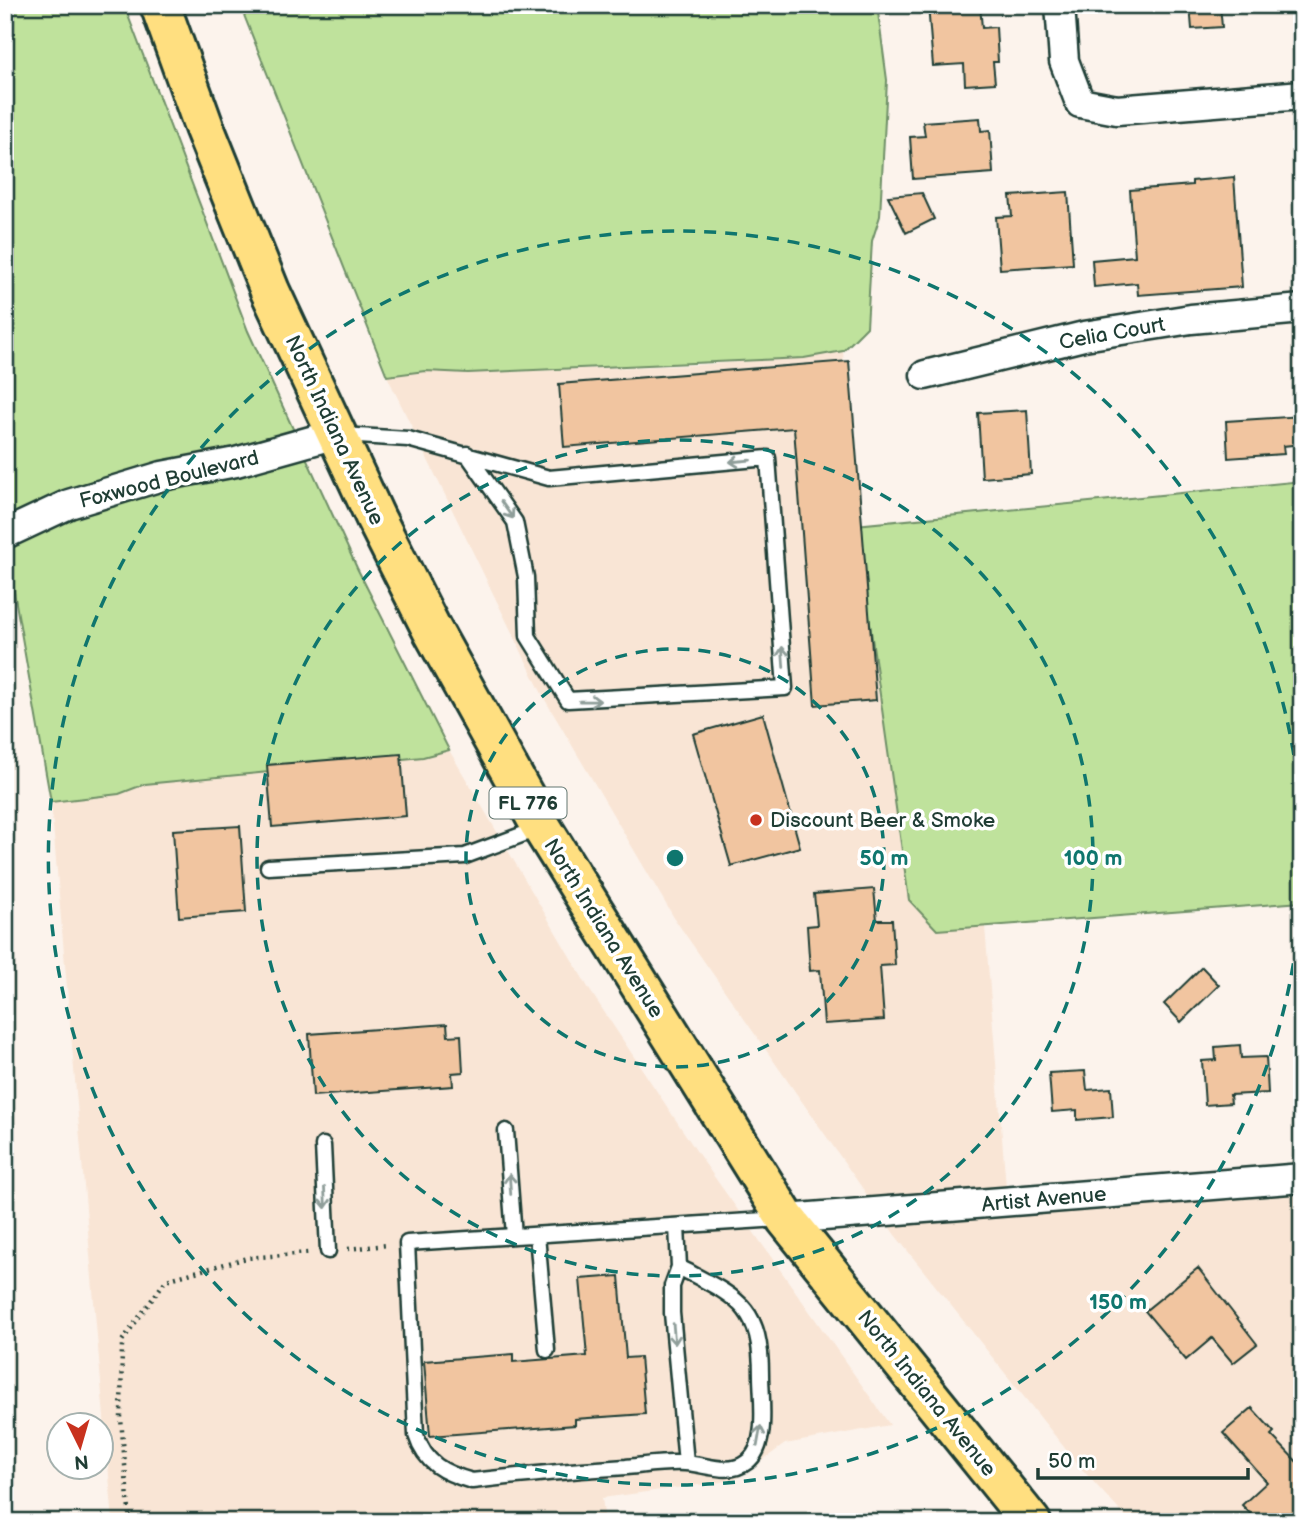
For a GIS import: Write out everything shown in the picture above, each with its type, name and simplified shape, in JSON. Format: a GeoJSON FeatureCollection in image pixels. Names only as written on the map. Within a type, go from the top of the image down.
{"type":"FeatureCollection","features":[{"type":"Feature","properties":{"kind":"main road","name":"North Indiana Avenue"},"geometry":{"type":"LineString","coordinates":[[160,5],[204,127],[270,291],[336,435],[431,628],[542,827],[786,1219],[1031,1522]]}},
{"type":"Feature","properties":{"kind":"street"},"geometry":{"type":"LineString","coordinates":[[1060,5],[1064,61],[1080,103],[1117,110],[1302,95]]}},
{"type":"Feature","properties":{"kind":"street","name":"Celia Court"},"geometry":{"type":"LineString","coordinates":[[925,375],[1084,336],[1191,319],[1302,309]]}},
{"type":"Feature","properties":{"kind":"street","name":"Foxwood Boulevard"},"geometry":{"type":"LineString","coordinates":[[5,534],[69,504],[162,476],[236,462],[336,435]]}},
{"type":"Feature","properties":{"kind":"street","name":"Artist Avenue"},"geometry":{"type":"LineString","coordinates":[[786,1219],[1302,1178]]}},
{"type":"Feature","properties":{"kind":"lane"},"geometry":{"type":"LineString","coordinates":[[336,435],[408,439],[467,454],[549,478],[768,458],[785,688],[568,700],[528,636],[526,577],[515,522],[467,454]]}},
{"type":"Feature","properties":{"kind":"lane"},"geometry":{"type":"LineString","coordinates":[[268,867],[465,856],[542,827]]}},
{"type":"Feature","properties":{"kind":"lane"},"geometry":{"type":"LineString","coordinates":[[506,1132],[514,1236]]}},
{"type":"Feature","properties":{"kind":"lane"},"geometry":{"type":"LineString","coordinates":[[323,1145],[328,1251]]}},
{"type":"Feature","properties":{"kind":"lane"},"geometry":{"type":"LineString","coordinates":[[679,1267],[741,1306],[756,1325],[761,1345],[761,1420],[755,1452],[738,1467],[726,1469],[686,1463],[472,1481],[453,1476],[427,1460],[416,1435],[407,1243],[786,1219]]}},
{"type":"Feature","properties":{"kind":"lane"},"geometry":{"type":"LineString","coordinates":[[677,1226],[679,1267],[672,1286],[672,1313],[686,1463]]}},
{"type":"Feature","properties":{"kind":"lane"},"geometry":{"type":"LineString","coordinates":[[537,1235],[547,1350]]}},
{"type":"Feature","properties":{"kind":"path"},"geometry":{"type":"LineString","coordinates":[[130,1522],[121,1419],[122,1340],[166,1280],[247,1258],[407,1243]]}},
{"type":"Feature","properties":{"kind":"shaded area"},"geometry":{"type":"Polygon","coordinates":[[[843,351],[856,525],[937,930],[985,927],[1006,1187],[1302,1164],[1302,1522],[1130,1522],[1079,1466],[895,1235],[676,921],[544,698],[387,376],[425,371],[468,373],[697,365],[804,358],[843,351]]]}},
{"type":"Feature","properties":{"kind":"shaded area"},"geometry":{"type":"Polygon","coordinates":[[[449,750],[589,989],[701,1158],[890,1425],[785,1444],[735,1480],[602,1498],[605,1522],[113,1522],[110,1482],[116,1482],[116,1412],[104,1412],[51,802],[119,794],[145,784],[423,757],[449,750]]]}},
{"type":"Feature","properties":{"kind":"green space"},"geometry":{"type":"Polygon","coordinates":[[[5,5],[124,5],[248,331],[357,568],[449,750],[423,757],[145,784],[119,794],[51,802],[5,541],[5,5]]]}},
{"type":"Feature","properties":{"kind":"green space"},"geometry":{"type":"Polygon","coordinates":[[[240,5],[877,5],[887,80],[880,216],[872,241],[867,327],[843,351],[804,358],[468,373],[425,371],[387,376],[240,5]]]}},
{"type":"Feature","properties":{"kind":"green space"},"geometry":{"type":"Polygon","coordinates":[[[1302,481],[1302,902],[937,930],[909,900],[856,525],[1302,481]]]}},
{"type":"Feature","properties":{"kind":"building"},"geometry":{"type":"Polygon","coordinates":[[[928,5],[980,5],[982,28],[996,27],[998,62],[993,62],[995,83],[965,85],[964,64],[933,66],[928,5]]]}},
{"type":"Feature","properties":{"kind":"building"},"geometry":{"type":"Polygon","coordinates":[[[1190,5],[1220,5],[1222,27],[1192,29],[1190,5]]]}},
{"type":"Feature","properties":{"kind":"building"},"geometry":{"type":"Polygon","coordinates":[[[980,118],[981,131],[990,130],[993,173],[913,179],[910,137],[925,136],[923,122],[980,118]]]}},
{"type":"Feature","properties":{"kind":"building"},"geometry":{"type":"Polygon","coordinates":[[[1234,177],[1242,287],[1138,295],[1137,283],[1094,287],[1092,260],[1135,256],[1130,190],[1192,185],[1192,181],[1234,177]]]}},
{"type":"Feature","properties":{"kind":"building"},"geometry":{"type":"Polygon","coordinates":[[[1068,192],[1073,264],[1000,269],[996,217],[1012,216],[1010,196],[1068,192]]]}},
{"type":"Feature","properties":{"kind":"building"},"geometry":{"type":"Polygon","coordinates":[[[922,193],[934,219],[906,233],[888,196],[922,193]]]}},
{"type":"Feature","properties":{"kind":"building"},"geometry":{"type":"Polygon","coordinates":[[[849,361],[876,700],[815,705],[794,428],[564,447],[559,384],[849,361]]]}},
{"type":"Feature","properties":{"kind":"building"},"geometry":{"type":"Polygon","coordinates":[[[1027,410],[1031,474],[982,478],[978,413],[1027,410]]]}},
{"type":"Feature","properties":{"kind":"building"},"geometry":{"type":"Polygon","coordinates":[[[1302,416],[1302,444],[1283,446],[1284,454],[1228,458],[1226,421],[1302,416]]]}},
{"type":"Feature","properties":{"kind":"building"},"geometry":{"type":"Polygon","coordinates":[[[763,714],[800,847],[731,866],[693,734],[763,714]]]}},
{"type":"Feature","properties":{"kind":"building"},"geometry":{"type":"Polygon","coordinates":[[[401,754],[406,816],[272,827],[267,765],[401,754]]]}},
{"type":"Feature","properties":{"kind":"building"},"geometry":{"type":"Polygon","coordinates":[[[240,826],[246,912],[179,917],[173,830],[240,826]]]}},
{"type":"Feature","properties":{"kind":"building"},"geometry":{"type":"Polygon","coordinates":[[[874,889],[877,920],[892,920],[895,965],[880,966],[884,1020],[824,1024],[820,970],[810,971],[807,926],[817,925],[814,894],[874,889]]]}},
{"type":"Feature","properties":{"kind":"building"},"geometry":{"type":"Polygon","coordinates":[[[1202,967],[1219,985],[1181,1022],[1164,1004],[1202,967]]]}},
{"type":"Feature","properties":{"kind":"building"},"geometry":{"type":"Polygon","coordinates":[[[447,1024],[448,1036],[461,1035],[463,1072],[452,1073],[453,1086],[313,1096],[309,1034],[447,1024]]]}},
{"type":"Feature","properties":{"kind":"building"},"geometry":{"type":"Polygon","coordinates":[[[1240,1045],[1241,1058],[1266,1057],[1268,1093],[1230,1095],[1231,1103],[1205,1105],[1202,1061],[1216,1060],[1215,1047],[1240,1045]]]}},
{"type":"Feature","properties":{"kind":"building"},"geometry":{"type":"Polygon","coordinates":[[[1085,1071],[1087,1090],[1111,1088],[1113,1117],[1077,1120],[1077,1110],[1052,1112],[1049,1073],[1085,1071]]]}},
{"type":"Feature","properties":{"kind":"building"},"geometry":{"type":"Polygon","coordinates":[[[1198,1268],[1257,1344],[1233,1363],[1212,1338],[1186,1360],[1145,1311],[1198,1268]]]}},
{"type":"Feature","properties":{"kind":"building"},"geometry":{"type":"Polygon","coordinates":[[[619,1276],[626,1358],[640,1357],[645,1414],[575,1419],[575,1425],[430,1436],[424,1361],[513,1354],[513,1362],[587,1356],[580,1279],[619,1276]]]}},
{"type":"Feature","properties":{"kind":"building"},"geometry":{"type":"Polygon","coordinates":[[[1252,1408],[1274,1432],[1271,1435],[1302,1467],[1302,1513],[1293,1522],[1258,1522],[1242,1505],[1267,1482],[1223,1433],[1252,1408]]]}},
{"type":"Feature","properties":{"kind":"place","name":"Discount Beer & Smoke"},"geometry":{"type":"Point","coordinates":[756,820]}}]}
